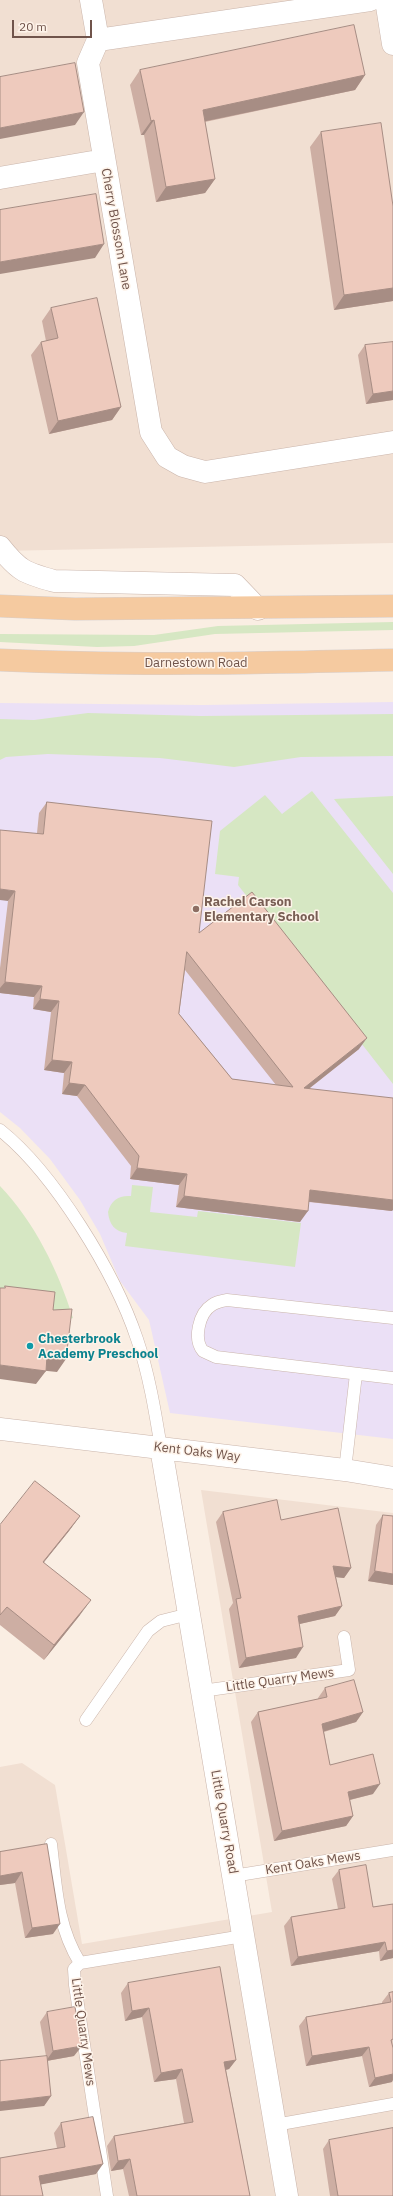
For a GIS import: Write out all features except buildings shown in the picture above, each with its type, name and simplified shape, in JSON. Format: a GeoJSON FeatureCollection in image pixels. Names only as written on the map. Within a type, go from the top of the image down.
{"type":"FeatureCollection","features":[{"type":"Feature","properties":{"kind":"main road"},"geometry":{"type":"LineString","coordinates":[[0,606],[76,609],[258,609],[393,606]]}},
{"type":"Feature","properties":{"kind":"main road","name":"Darnestown Road"},"geometry":{"type":"LineString","coordinates":[[0,660],[73,664],[248,664],[393,660]]}},
{"type":"Feature","properties":{"kind":"street"},"geometry":{"type":"LineString","coordinates":[[91,0],[98,40],[370,0]]}},
{"type":"Feature","properties":{"kind":"street"},"geometry":{"type":"LineString","coordinates":[[386,0],[393,44]]}},
{"type":"Feature","properties":{"kind":"street","name":"Cherry Blossom Lane"},"geometry":{"type":"LineString","coordinates":[[98,40],[88,63],[104,160],[151,432],[167,457],[183,466],[205,472],[393,442]]}},
{"type":"Feature","properties":{"kind":"street"},"geometry":{"type":"LineString","coordinates":[[0,178],[104,160]]}},
{"type":"Feature","properties":{"kind":"street"},"geometry":{"type":"LineString","coordinates":[[0,547],[16,567],[36,576],[54,580],[235,585],[258,609]]}},
{"type":"Feature","properties":{"kind":"street","name":"Kent Oaks Way"},"geometry":{"type":"LineString","coordinates":[[0,1429],[345,1470],[393,1478]]}},
{"type":"Feature","properties":{"kind":"street","name":"Little Quarry Road"},"geometry":{"type":"LineString","coordinates":[[161,1448],[287,2196]]}},
{"type":"Feature","properties":{"kind":"lane"},"geometry":{"type":"LineString","coordinates":[[0,1130],[43,1174],[60,1196],[94,1250],[120,1298],[137,1338],[144,1362],[161,1448]]}},
{"type":"Feature","properties":{"kind":"lane"},"geometry":{"type":"LineString","coordinates":[[393,1318],[235,1299],[219,1301],[212,1305],[203,1314],[199,1343],[201,1348],[210,1356],[393,1378]]}},
{"type":"Feature","properties":{"kind":"lane"},"geometry":{"type":"LineString","coordinates":[[345,1470],[356,1374]]}},
{"type":"Feature","properties":{"kind":"lane"},"geometry":{"type":"LineString","coordinates":[[86,1720],[148,1631],[161,1621],[189,1614]]}},
{"type":"Feature","properties":{"kind":"lane","name":"Little Quarry Mews"},"geometry":{"type":"LineString","coordinates":[[202,1691],[349,1670],[344,1637]]}},
{"type":"Feature","properties":{"kind":"lane"},"geometry":{"type":"LineString","coordinates":[[50,1844],[62,1923],[69,1946],[80,1963]]}},
{"type":"Feature","properties":{"kind":"lane","name":"Kent Oaks Mews"},"geometry":{"type":"LineString","coordinates":[[233,1876],[393,1850]]}},
{"type":"Feature","properties":{"kind":"lane","name":"Little Quarry Mews"},"geometry":{"type":"LineString","coordinates":[[107,2196],[75,1985],[74,1969],[80,1963],[243,1936]]}},
{"type":"Feature","properties":{"kind":"lane"},"geometry":{"type":"LineString","coordinates":[[275,2125],[393,2104]]}},
{"type":"Feature","properties":{"kind":"shaded area"},"geometry":{"type":"Polygon","coordinates":[[[0,0],[393,0],[393,543],[0,551],[0,0]]]}},
{"type":"Feature","properties":{"kind":"shaded area","name":"Rachel Carson Elementary School"},"geometry":{"type":"Polygon","coordinates":[[[393,702],[393,1439],[170,1413],[149,1320],[120,1281],[100,1234],[80,1200],[50,1159],[20,1128],[0,1112],[0,703],[203,705],[393,702]]]}},
{"type":"Feature","properties":{"kind":"shaded area"},"geometry":{"type":"Polygon","coordinates":[[[201,1490],[393,1513],[393,2196],[0,2196],[0,1767],[22,1763],[55,1785],[82,1944],[272,1912],[201,1490]]]}},
{"type":"Feature","properties":{"kind":"green space"},"geometry":{"type":"Polygon","coordinates":[[[393,622],[393,630],[215,634],[134,646],[97,647],[0,642],[0,634],[154,635],[218,626],[393,622]]]}},
{"type":"Feature","properties":{"kind":"green space"},"geometry":{"type":"Polygon","coordinates":[[[88,713],[201,716],[393,714],[393,756],[301,757],[234,767],[160,758],[48,754],[6,757],[0,760],[0,719],[34,720],[88,713]]]}},
{"type":"Feature","properties":{"kind":"green space"},"geometry":{"type":"Polygon","coordinates":[[[312,791],[393,893],[393,1084],[238,885],[239,877],[215,874],[220,831],[265,795],[282,814],[312,791]]]}},
{"type":"Feature","properties":{"kind":"green space"},"geometry":{"type":"Polygon","coordinates":[[[393,796],[393,874],[334,799],[393,796]]]}},
{"type":"Feature","properties":{"kind":"green space"},"geometry":{"type":"Polygon","coordinates":[[[132,1185],[153,1187],[150,1212],[197,1217],[198,1211],[301,1223],[295,1267],[125,1246],[127,1233],[119,1231],[113,1227],[108,1212],[113,1201],[119,1197],[131,1196],[132,1185]]]}},
{"type":"Feature","properties":{"kind":"green space"},"geometry":{"type":"Polygon","coordinates":[[[0,1186],[13,1200],[35,1231],[53,1265],[73,1318],[64,1321],[0,1300],[0,1186]]]}},
{"type":"Feature","properties":{"kind":"place","name":"Rachel Carson Elementary School"},"geometry":{"type":"Point","coordinates":[196,909]}},
{"type":"Feature","properties":{"kind":"place","name":"Chesterbrook Academy Preschool"},"geometry":{"type":"Point","coordinates":[30,1346]}}]}
